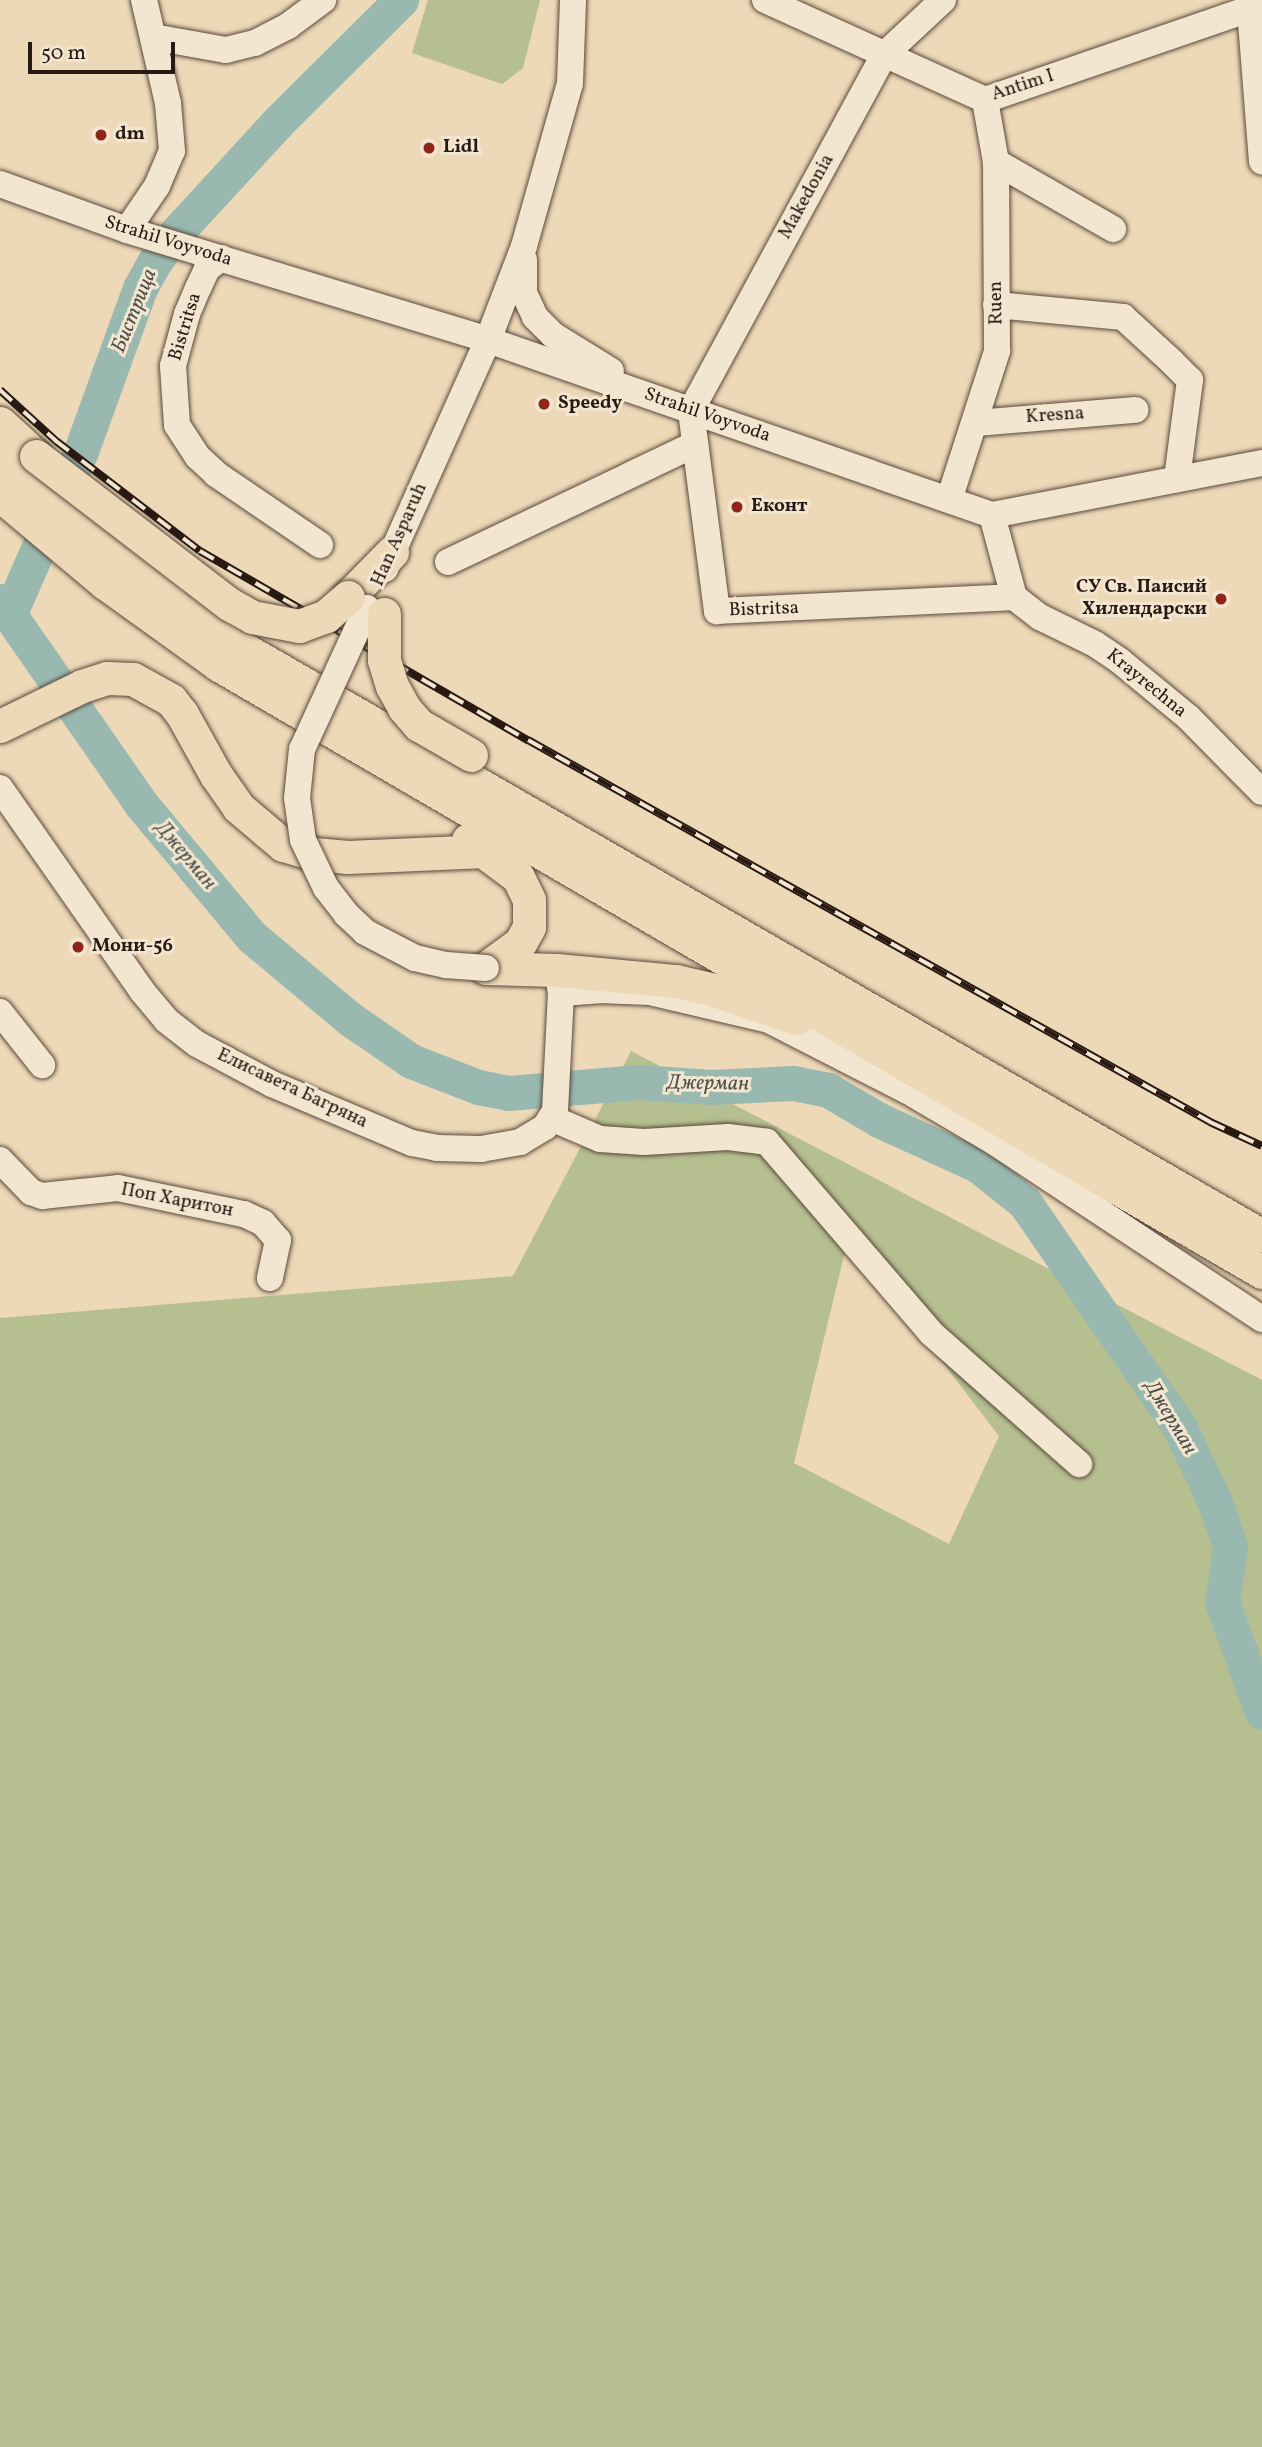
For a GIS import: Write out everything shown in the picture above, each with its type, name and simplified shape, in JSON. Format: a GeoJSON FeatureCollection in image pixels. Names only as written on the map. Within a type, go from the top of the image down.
{"type":"FeatureCollection","features":[{"type":"Feature","properties":{"kind":"main road"},"geometry":{"type":"LineString","coordinates":[[0,423],[18,485],[251,618],[299,626],[326,615],[366,607]]}},
{"type":"Feature","properties":{"kind":"main road"},"geometry":{"type":"LineString","coordinates":[[0,456],[18,485],[60,530],[219,665],[509,869],[525,888],[530,900],[529,927],[560,993]]}},
{"type":"Feature","properties":{"kind":"main road"},"geometry":{"type":"LineString","coordinates":[[60,530],[288,677],[1262,1236]]}},
{"type":"Feature","properties":{"kind":"main road"},"geometry":{"type":"LineString","coordinates":[[392,552],[366,607],[382,647],[387,674],[404,708],[419,724],[1004,1063],[1262,1236]]}},
{"type":"Feature","properties":{"kind":"main road"},"geometry":{"type":"LineString","coordinates":[[219,665],[1262,1272]]}},
{"type":"Feature","properties":{"kind":"main road"},"geometry":{"type":"LineString","coordinates":[[0,726],[82,686],[107,678],[133,679],[171,700],[182,713],[237,807],[268,835],[296,850],[348,857],[485,851]]}},
{"type":"Feature","properties":{"kind":"main road"},"geometry":{"type":"LineString","coordinates":[[486,968],[515,948],[529,927]]}},
{"type":"Feature","properties":{"kind":"main road"},"geometry":{"type":"LineString","coordinates":[[486,968],[560,993],[676,981],[714,990],[884,1051]]}},
{"type":"Feature","properties":{"kind":"street"},"geometry":{"type":"LineString","coordinates":[[127,230],[157,186],[172,151],[168,103],[144,0]]}},
{"type":"Feature","properties":{"kind":"street"},"geometry":{"type":"LineString","coordinates":[[153,37],[226,50],[256,43],[288,26],[323,0]]}},
{"type":"Feature","properties":{"kind":"street","name":"Han Asparuh"},"geometry":{"type":"LineString","coordinates":[[392,552],[488,340],[524,246],[570,83],[573,0]]}},
{"type":"Feature","properties":{"kind":"street","name":"Antim I"},"geometry":{"type":"LineString","coordinates":[[765,0],[985,100],[1255,7]]}},
{"type":"Feature","properties":{"kind":"street","name":"Makedonia"},"geometry":{"type":"LineString","coordinates":[[691,411],[884,55],[943,0]]}},
{"type":"Feature","properties":{"kind":"street"},"geometry":{"type":"LineString","coordinates":[[1255,7],[1262,162]]}},
{"type":"Feature","properties":{"kind":"street","name":"Ruen"},"geometry":{"type":"LineString","coordinates":[[949,500],[998,351],[996,162],[985,100]]}},
{"type":"Feature","properties":{"kind":"street"},"geometry":{"type":"LineString","coordinates":[[996,162],[1113,229]]}},
{"type":"Feature","properties":{"kind":"street","name":"Strahil Voyvoda"},"geometry":{"type":"LineString","coordinates":[[0,184],[127,230],[488,340],[992,516]]}},
{"type":"Feature","properties":{"kind":"street"},"geometry":{"type":"LineString","coordinates":[[524,246],[524,293],[535,317],[553,335],[652,397]]}},
{"type":"Feature","properties":{"kind":"street","name":"Bistritsa"},"geometry":{"type":"LineString","coordinates":[[212,255],[187,314],[173,366],[177,425],[198,457],[216,474],[320,545]]}},
{"type":"Feature","properties":{"kind":"street"},"geometry":{"type":"LineString","coordinates":[[996,305],[1123,317],[1171,361],[1190,380],[1177,479]]}},
{"type":"Feature","properties":{"kind":"street","name":"Kresna"},"geometry":{"type":"LineString","coordinates":[[976,423],[1135,410]]}},
{"type":"Feature","properties":{"kind":"street","name":"Bistritsa"},"geometry":{"type":"LineString","coordinates":[[691,411],[716,611],[1014,597]]}},
{"type":"Feature","properties":{"kind":"street"},"geometry":{"type":"LineString","coordinates":[[448,562],[695,444]]}},
{"type":"Feature","properties":{"kind":"street"},"geometry":{"type":"LineString","coordinates":[[1014,597],[992,516],[1262,463]]}},
{"type":"Feature","properties":{"kind":"street","name":"Krayrechna"},"geometry":{"type":"LineString","coordinates":[[1014,597],[1040,617],[1095,644],[1120,661],[1188,717],[1262,792]]}},
{"type":"Feature","properties":{"kind":"street","name":"Han Asparuh"},"geometry":{"type":"LineString","coordinates":[[366,607],[302,749],[297,798],[303,840],[326,887],[346,914],[365,932],[415,958],[446,965],[486,968]]}},
{"type":"Feature","properties":{"kind":"street","name":"Елисавета Багряна"},"geometry":{"type":"LineString","coordinates":[[0,788],[142,991],[166,1020],[197,1044],[272,1084],[425,1146],[481,1149],[502,1146],[534,1136],[553,1114]]}},
{"type":"Feature","properties":{"kind":"street"},"geometry":{"type":"LineString","coordinates":[[1079,1464],[931,1333],[767,1142],[728,1138],[644,1142],[600,1139],[553,1114],[560,993],[600,990],[650,992],[769,1020],[906,1090],[985,1136],[1262,1319]]}},
{"type":"Feature","properties":{"kind":"street"},"geometry":{"type":"LineString","coordinates":[[0,1012],[42,1065]]}},
{"type":"Feature","properties":{"kind":"street","name":"Поп Харитон"},"geometry":{"type":"LineString","coordinates":[[0,1160],[31,1192],[42,1196],[118,1188],[244,1214],[263,1223],[278,1240],[270,1278]]}},
{"type":"Feature","properties":{"kind":"green space"},"geometry":{"type":"Polygon","coordinates":[[[428,0],[540,0],[523,68],[502,84],[412,53],[428,0]]]}},
{"type":"Feature","properties":{"kind":"green space"},"geometry":{"type":"Polygon","coordinates":[[[631,1051],[1262,1380],[1262,2447],[0,2447],[0,1318],[513,1276],[631,1051]],[[848,1239],[794,1463],[949,1544],[999,1436],[848,1239]]]}},
{"type":"Feature","properties":{"kind":"waterway","name":"Бистрица"},"geometry":{"type":"LineString","coordinates":[[9,615],[81,451],[140,288],[155,261],[176,233],[277,123],[401,0]]}},
{"type":"Feature","properties":{"kind":"waterway","name":"Джерман"},"geometry":{"type":"LineString","coordinates":[[0,601],[141,804],[252,937],[350,1019],[411,1061],[478,1087],[508,1093],[639,1082],[711,1087],[793,1083],[828,1090],[879,1120],[979,1166],[1025,1203],[1179,1426],[1214,1500],[1230,1546],[1222,1602],[1262,1712]]}},
{"type":"Feature","properties":{"kind":"railway"},"geometry":{"type":"LineString","coordinates":[[0,390],[56,441],[200,551],[528,740],[1210,1122],[1262,1146]]}},
{"type":"Feature","properties":{"kind":"place","name":"dm"},"geometry":{"type":"Point","coordinates":[101,135]}},
{"type":"Feature","properties":{"kind":"place","name":"Lidl"},"geometry":{"type":"Point","coordinates":[429,148]}},
{"type":"Feature","properties":{"kind":"place","name":"Speedy"},"geometry":{"type":"Point","coordinates":[544,404]}},
{"type":"Feature","properties":{"kind":"place","name":"Еконт"},"geometry":{"type":"Point","coordinates":[737,507]}},
{"type":"Feature","properties":{"kind":"place","name":"СУ Св. Паисий Хилендарски"},"geometry":{"type":"Point","coordinates":[1221,599]}},
{"type":"Feature","properties":{"kind":"place","name":"Мони-56"},"geometry":{"type":"Point","coordinates":[78,947]}}]}
